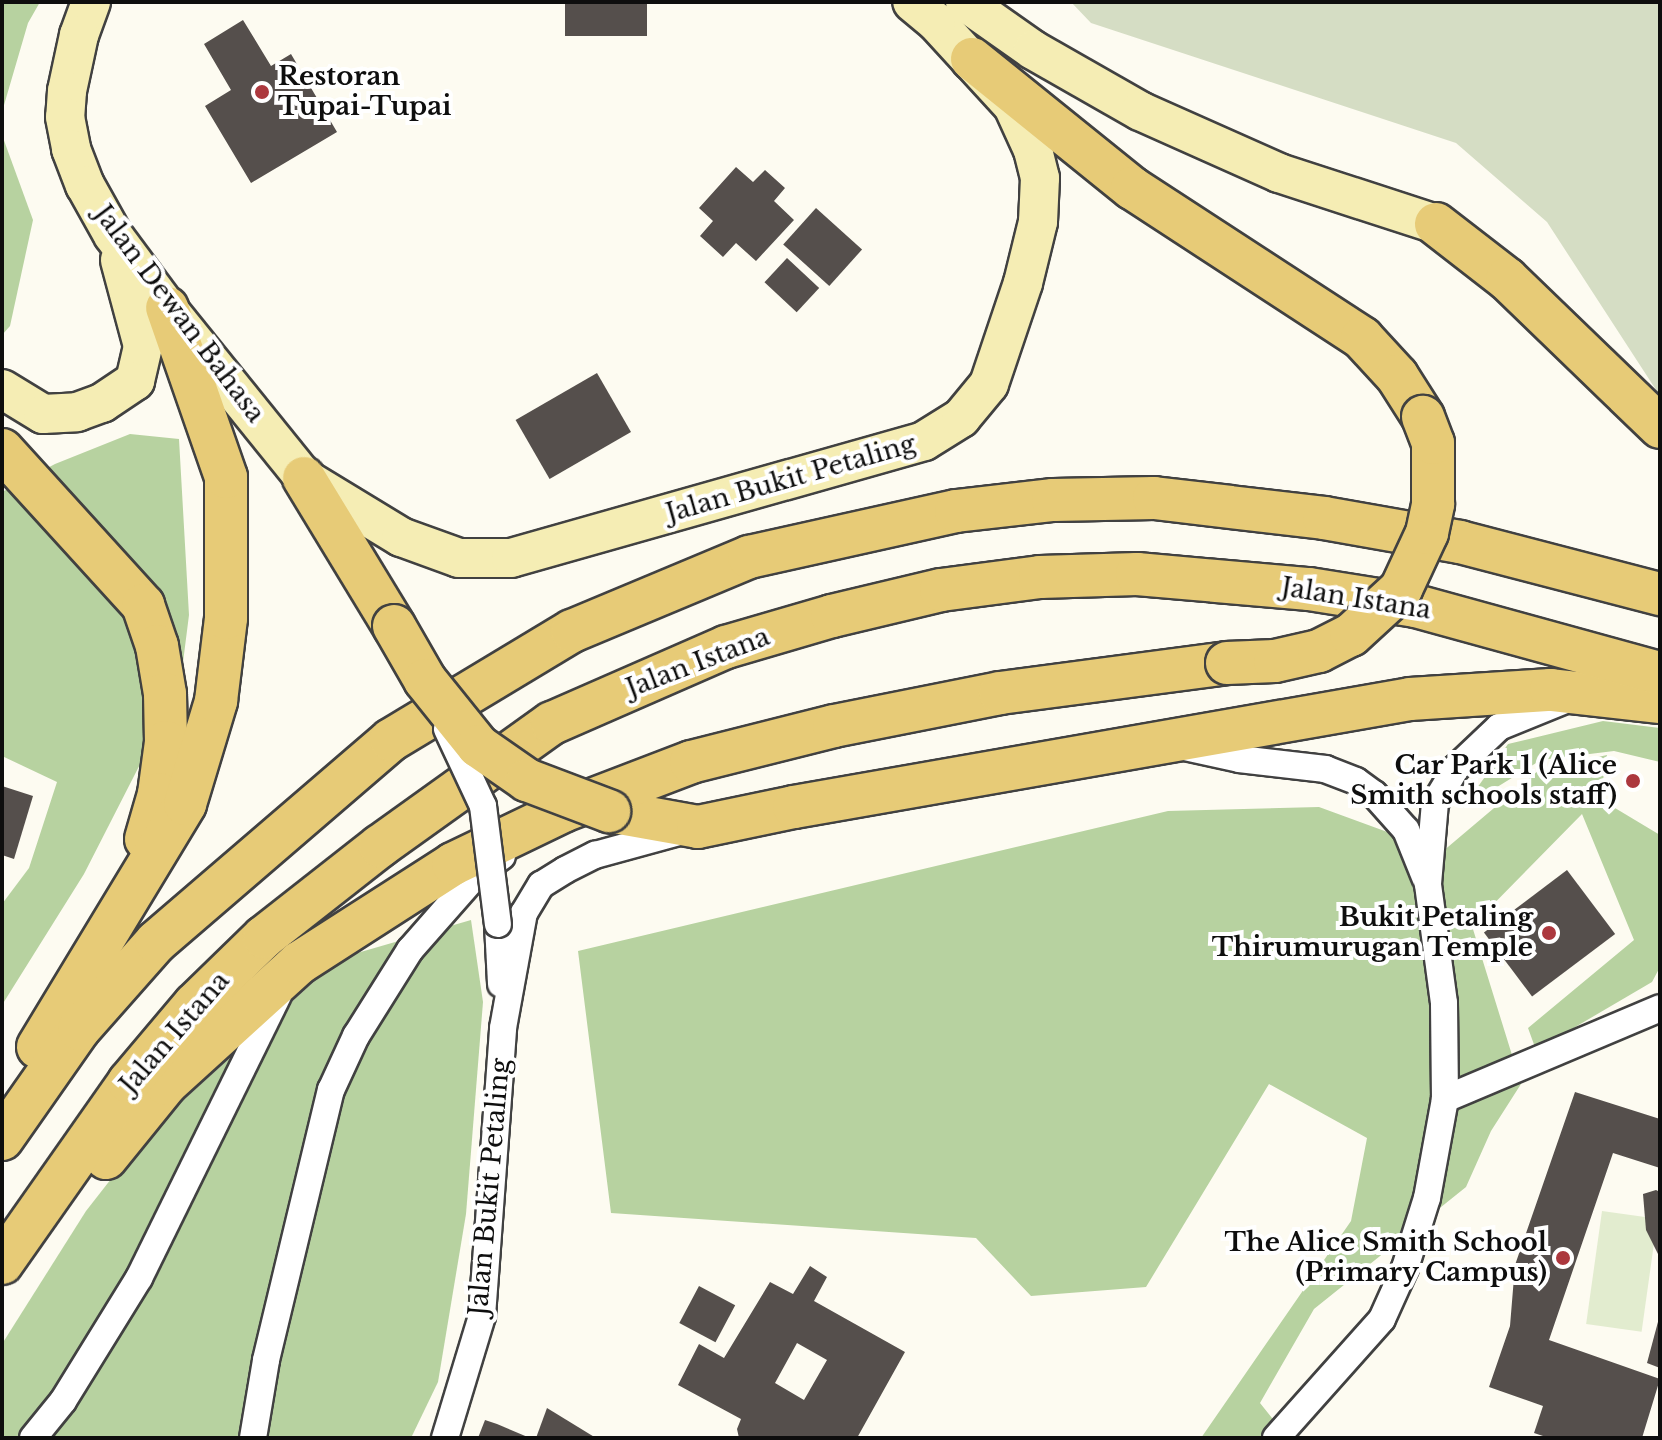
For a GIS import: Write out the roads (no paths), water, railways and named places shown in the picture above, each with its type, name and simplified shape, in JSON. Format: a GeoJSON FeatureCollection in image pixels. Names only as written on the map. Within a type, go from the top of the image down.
{"type":"FeatureCollection","features":[{"type":"Feature","properties":{"kind":"main road"},"geometry":{"type":"LineString","coordinates":[[85,18],[108,2]]}},
{"type":"Feature","properties":{"kind":"main road"},"geometry":{"type":"LineString","coordinates":[[998,2],[1140,111]]}},
{"type":"Feature","properties":{"kind":"main road"},"geometry":{"type":"LineString","coordinates":[[932,7],[1033,50],[1140,111],[1279,173],[1436,224],[1507,279],[1660,427]]}},
{"type":"Feature","properties":{"kind":"main road","name":"Jalan Bukit Petaling"},"geometry":{"type":"LineString","coordinates":[[304,478],[401,537],[459,558],[511,558],[861,461],[924,441],[961,418],[989,384],[1005,342],[1027,268],[1039,208],[1040,178],[1028,139],[1013,106],[932,7]]}},
{"type":"Feature","properties":{"kind":"main road","name":"Jalan Dewan Bahasa"},"geometry":{"type":"LineString","coordinates":[[85,18],[65,117],[71,149],[85,185],[113,235],[167,308],[304,478]]}},
{"type":"Feature","properties":{"kind":"main road"},"geometry":{"type":"LineString","coordinates":[[2,1283],[166,1084],[299,963],[453,864],[563,811],[691,762],[834,726],[1000,693],[1227,663],[1275,661],[1319,651],[1351,635],[1401,589],[1427,533],[1433,504],[1433,443],[1423,417],[1397,376],[1362,338],[1132,188],[972,59]]}},
{"type":"Feature","properties":{"kind":"main road"},"geometry":{"type":"LineString","coordinates":[[2,389],[43,414],[77,412],[102,403],[135,381],[143,346],[113,235]]}},
{"type":"Feature","properties":{"kind":"main road"},"geometry":{"type":"LineString","coordinates":[[2,1110],[185,804],[216,701],[226,618],[226,477],[167,308]]}},
{"type":"Feature","properties":{"kind":"main road"},"geometry":{"type":"LineString","coordinates":[[7,459],[143,605],[157,646],[165,694],[166,742],[159,794],[130,894]]}},
{"type":"Feature","properties":{"kind":"main road"},"geometry":{"type":"LineString","coordinates":[[304,478],[425,680],[478,746],[527,780],[609,811],[698,827],[794,807],[1410,699],[1551,690],[1660,702]]}},
{"type":"Feature","properties":{"kind":"main road"},"geometry":{"type":"LineString","coordinates":[[2,1139],[79,1029],[156,942],[391,740],[572,631],[749,557],[956,511],[1053,500],[1154,498],[1324,518],[1460,542],[1660,594]]}},
{"type":"Feature","properties":{"kind":"main road","name":"Jalan Istana"},"geometry":{"type":"LineString","coordinates":[[2,1263],[129,1082],[195,1004],[264,937],[380,846],[552,723],[726,647],[832,616],[941,590],[1040,577],[1137,574],[1309,589],[1416,606],[1660,673]]}},
{"type":"Feature","properties":{"kind":"street","name":"Jalan Bukit Petaling"},"geometry":{"type":"LineString","coordinates":[[425,680],[483,806],[498,924],[503,1028]]}},
{"type":"Feature","properties":{"kind":"street"},"geometry":{"type":"LineString","coordinates":[[1276,1438],[1382,1319],[1405,1268],[1427,1198],[1445,1099],[1444,1003],[1428,884],[1435,803],[1456,768],[1499,727],[1543,707],[1593,693]]}},
{"type":"Feature","properties":{"kind":"street"},"geometry":{"type":"LineString","coordinates":[[1171,743],[1239,759],[1325,769],[1356,781],[1381,801],[1406,830],[1428,884]]}},
{"type":"Feature","properties":{"kind":"street"},"geometry":{"type":"LineString","coordinates":[[253,1438],[266,1360],[310,1169],[331,1090],[356,1036],[410,950],[476,875],[563,811]]}},
{"type":"Feature","properties":{"kind":"street","name":"Jalan Bukit Petaling"},"geometry":{"type":"LineString","coordinates":[[445,1438],[482,1316],[503,1028],[524,913],[541,885],[595,855],[698,827]]}},
{"type":"Feature","properties":{"kind":"street"},"geometry":{"type":"LineString","coordinates":[[33,1438],[63,1401],[139,1278],[266,1015],[299,963]]}},
{"type":"Feature","properties":{"kind":"street"},"geometry":{"type":"LineString","coordinates":[[1445,1099],[1660,1008]]}},
{"type":"Feature","properties":{"kind":"place","name":"Restoran Tupai-Tupai"},"geometry":{"type":"Point","coordinates":[262,92]}},
{"type":"Feature","properties":{"kind":"place","name":"Car Park 1 (Alice Smith schools staff)"},"geometry":{"type":"Point","coordinates":[1633,781]}},
{"type":"Feature","properties":{"kind":"place","name":"Bukit Petaling Thirumurugan Temple"},"geometry":{"type":"Point","coordinates":[1549,933]}},
{"type":"Feature","properties":{"kind":"place","name":"The Alice Smith School (Primary Campus)"},"geometry":{"type":"Point","coordinates":[1563,1258]}}]}
